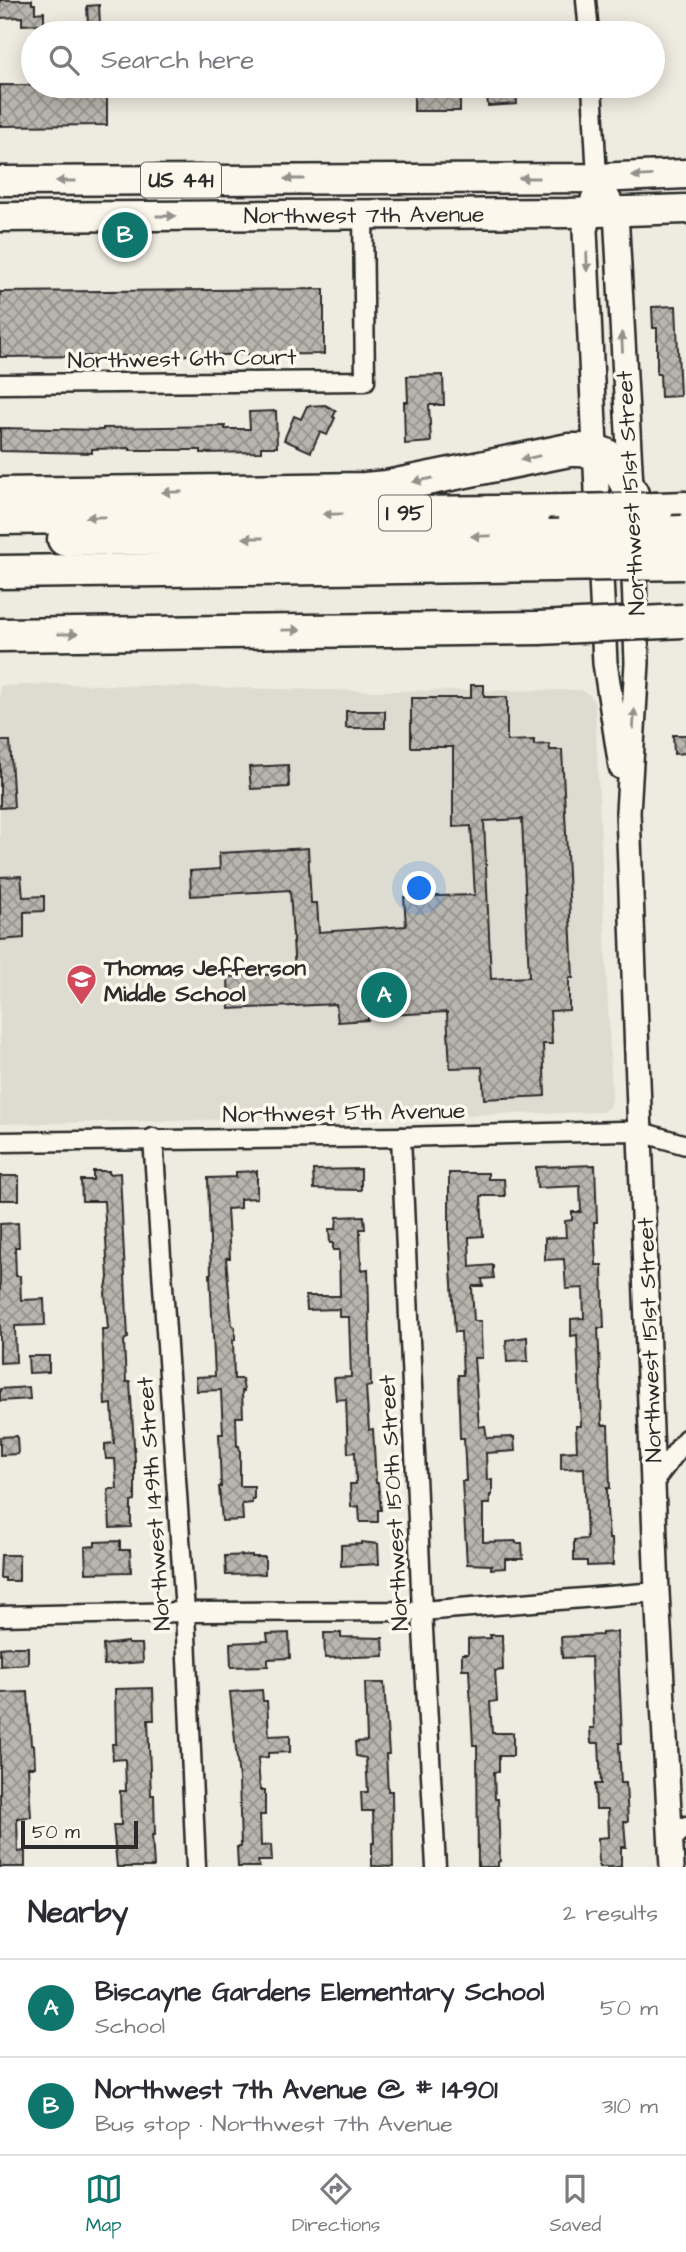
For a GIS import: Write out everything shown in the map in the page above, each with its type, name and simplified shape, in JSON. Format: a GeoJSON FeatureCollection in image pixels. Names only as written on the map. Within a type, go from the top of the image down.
{"type":"FeatureCollection","features":[{"type":"Feature","properties":{"kind":"highway"},"geometry":{"type":"LineString","coordinates":[[0,494],[365,489],[478,470],[569,450],[595,449],[610,458],[676,538]]}},
{"type":"Feature","properties":{"kind":"highway","name":"I 95"},"geometry":{"type":"LineString","coordinates":[[0,518],[573,511],[676,538]]}},
{"type":"Feature","properties":{"kind":"highway"},"geometry":{"type":"LineString","coordinates":[[0,572],[550,558],[676,538]]}},
{"type":"Feature","properties":{"kind":"highway"},"geometry":{"type":"LineString","coordinates":[[0,540],[550,558]]}},
{"type":"Feature","properties":{"kind":"highway"},"geometry":{"type":"LineString","coordinates":[[0,635],[539,628],[685,621]]}},
{"type":"Feature","properties":{"kind":"main road","name":"Northwest 7th Avenue"},"geometry":{"type":"LineString","coordinates":[[0,181],[597,178],[686,174]]}},
{"type":"Feature","properties":{"kind":"main road"},"geometry":{"type":"LineString","coordinates":[[215,215],[243,201],[325,200],[344,194],[362,179]]}},
{"type":"Feature","properties":{"kind":"main road","name":"Northwest 7th Avenue"},"geometry":{"type":"LineString","coordinates":[[0,217],[686,209]]}},
{"type":"Feature","properties":{"kind":"street"},"geometry":{"type":"LineString","coordinates":[[586,0],[588,21]]}},
{"type":"Feature","properties":{"kind":"street","name":"Northwest 151st Street"},"geometry":{"type":"LineString","coordinates":[[593,98],[597,178],[603,212],[676,538],[637,663],[628,812],[657,1592],[678,1834],[672,1867]]}},
{"type":"Feature","properties":{"kind":"street","name":"Northwest 151st Street"},"geometry":{"type":"LineString","coordinates":[[603,212],[585,230],[606,663],[628,812]]}},
{"type":"Feature","properties":{"kind":"street","name":"Northwest 6th Court"},"geometry":{"type":"LineString","coordinates":[[0,384],[365,381],[363,214]]}},
{"type":"Feature","properties":{"kind":"street"},"geometry":{"type":"LineString","coordinates":[[606,663],[637,663]]}},
{"type":"Feature","properties":{"kind":"street","name":"Northwest 5th Avenue"},"geometry":{"type":"LineString","coordinates":[[0,1142],[641,1132],[686,1144]]}},
{"type":"Feature","properties":{"kind":"street","name":"Northwest 150th Street"},"geometry":{"type":"LineString","coordinates":[[401,1137],[436,1867]]}},
{"type":"Feature","properties":{"kind":"street","name":"Northwest 149th Street"},"geometry":{"type":"LineString","coordinates":[[153,1139],[185,1612],[196,1867]]}},
{"type":"Feature","properties":{"kind":"street"},"geometry":{"type":"LineString","coordinates":[[654,1481],[686,1439]]}},
{"type":"Feature","properties":{"kind":"street"},"geometry":{"type":"LineString","coordinates":[[0,1616],[422,1611],[657,1592]]}},
{"type":"Feature","properties":{"kind":"shaded area"},"geometry":{"type":"Polygon","coordinates":[[[54,684],[374,691],[581,690],[590,695],[595,705],[612,1097],[609,1107],[601,1112],[0,1124],[0,686],[54,684]]]}},
{"type":"Feature","properties":{"kind":"building"},"geometry":{"type":"Polygon","coordinates":[[[0,0],[32,0],[35,13],[44,12],[44,21],[22,21],[22,17],[0,18],[0,0]]]}},
{"type":"Feature","properties":{"kind":"building"},"geometry":{"type":"Polygon","coordinates":[[[99,5],[100,21],[88,21],[87,6],[99,5]]]}},
{"type":"Feature","properties":{"kind":"building"},"geometry":{"type":"Polygon","coordinates":[[[0,85],[21,85],[21,98],[107,98],[107,125],[0,126],[0,85]]]}},
{"type":"Feature","properties":{"kind":"building"},"geometry":{"type":"Polygon","coordinates":[[[414,98],[460,98],[460,111],[414,111],[414,98]]]}},
{"type":"Feature","properties":{"kind":"building"},"geometry":{"type":"Polygon","coordinates":[[[487,98],[517,98],[517,104],[488,106],[487,98]]]}},
{"type":"Feature","properties":{"kind":"building"},"geometry":{"type":"Polygon","coordinates":[[[324,289],[324,354],[0,357],[0,292],[324,289]]]}},
{"type":"Feature","properties":{"kind":"building"},"geometry":{"type":"Polygon","coordinates":[[[676,306],[680,396],[661,397],[660,374],[657,374],[657,328],[653,328],[652,307],[676,306]]]}},
{"type":"Feature","properties":{"kind":"building"},"geometry":{"type":"Polygon","coordinates":[[[443,375],[444,405],[429,405],[431,442],[405,444],[404,402],[408,402],[407,376],[443,375]]]}},
{"type":"Feature","properties":{"kind":"building"},"geometry":{"type":"Polygon","coordinates":[[[325,405],[336,411],[333,417],[335,418],[327,435],[320,432],[311,452],[284,440],[294,416],[301,419],[307,406],[325,405]]]}},
{"type":"Feature","properties":{"kind":"building"},"geometry":{"type":"Polygon","coordinates":[[[276,411],[277,447],[261,447],[261,452],[201,453],[201,450],[130,448],[92,449],[92,453],[0,451],[0,428],[103,430],[225,426],[225,429],[250,429],[249,412],[276,411]]]}},
{"type":"Feature","properties":{"kind":"building"},"geometry":{"type":"Polygon","coordinates":[[[471,685],[484,685],[484,697],[507,697],[507,741],[534,740],[534,745],[549,744],[550,750],[562,750],[573,978],[569,978],[569,1010],[550,1011],[552,1044],[543,1044],[545,1096],[484,1099],[482,1067],[450,1068],[447,1012],[368,1016],[368,1020],[338,1022],[336,1004],[229,1009],[228,977],[295,973],[290,890],[191,896],[190,871],[220,869],[219,853],[308,848],[311,903],[317,903],[319,932],[406,926],[404,897],[475,895],[471,826],[453,827],[453,747],[411,747],[411,698],[471,698],[471,685]],[[522,819],[484,821],[491,979],[529,977],[522,819]]]}},
{"type":"Feature","properties":{"kind":"building"},"geometry":{"type":"Polygon","coordinates":[[[346,711],[385,711],[385,728],[346,728],[346,711]]]}},
{"type":"Feature","properties":{"kind":"building"},"geometry":{"type":"Polygon","coordinates":[[[673,735],[686,735],[686,753],[674,754],[673,735]]]}},
{"type":"Feature","properties":{"kind":"building"},"geometry":{"type":"Polygon","coordinates":[[[0,741],[10,741],[14,807],[0,808],[0,741]]]}},
{"type":"Feature","properties":{"kind":"building"},"geometry":{"type":"Polygon","coordinates":[[[288,765],[289,787],[251,789],[249,767],[288,765]]]}},
{"type":"Feature","properties":{"kind":"building"},"geometry":{"type":"Polygon","coordinates":[[[21,876],[23,897],[44,896],[44,911],[24,912],[24,938],[0,940],[0,877],[21,876]]]}},
{"type":"Feature","properties":{"kind":"building"},"geometry":{"type":"Polygon","coordinates":[[[595,1165],[596,1265],[602,1265],[604,1328],[598,1328],[602,1425],[608,1425],[610,1488],[607,1488],[607,1509],[613,1565],[587,1566],[587,1561],[574,1561],[574,1540],[587,1539],[584,1468],[561,1469],[561,1452],[577,1451],[576,1426],[581,1426],[577,1335],[571,1336],[571,1319],[584,1318],[583,1288],[566,1289],[564,1259],[545,1260],[545,1238],[566,1237],[565,1221],[572,1220],[572,1212],[581,1212],[580,1186],[537,1188],[536,1167],[595,1165]]]}},
{"type":"Feature","properties":{"kind":"building"},"geometry":{"type":"Polygon","coordinates":[[[361,1169],[361,1190],[314,1189],[313,1170],[361,1169]]]}},
{"type":"Feature","properties":{"kind":"building"},"geometry":{"type":"Polygon","coordinates":[[[93,1171],[120,1173],[128,1338],[124,1342],[126,1382],[130,1382],[135,1461],[135,1501],[131,1502],[131,1527],[110,1528],[108,1489],[117,1489],[115,1459],[106,1459],[105,1451],[105,1444],[114,1443],[112,1404],[105,1405],[104,1383],[102,1329],[108,1329],[105,1293],[108,1278],[104,1201],[82,1201],[81,1180],[93,1180],[93,1171]]]}},
{"type":"Feature","properties":{"kind":"building"},"geometry":{"type":"Polygon","coordinates":[[[257,1171],[257,1198],[240,1199],[240,1208],[227,1209],[230,1258],[226,1258],[232,1325],[235,1327],[234,1379],[242,1379],[244,1391],[243,1417],[236,1417],[240,1486],[254,1486],[254,1499],[252,1503],[242,1504],[243,1520],[222,1521],[219,1487],[219,1434],[223,1434],[221,1390],[197,1391],[196,1377],[215,1376],[208,1178],[236,1177],[236,1172],[257,1171]]]}},
{"type":"Feature","properties":{"kind":"building"},"geometry":{"type":"Polygon","coordinates":[[[449,1173],[488,1173],[488,1179],[504,1179],[505,1196],[481,1196],[483,1236],[469,1237],[470,1267],[493,1265],[494,1278],[482,1279],[483,1286],[472,1288],[474,1321],[481,1321],[482,1358],[474,1358],[479,1427],[485,1426],[487,1438],[514,1437],[515,1451],[486,1453],[487,1480],[492,1480],[492,1495],[490,1504],[483,1504],[483,1542],[522,1543],[523,1559],[505,1559],[505,1568],[491,1569],[491,1565],[467,1564],[462,1481],[466,1481],[464,1438],[460,1438],[458,1375],[463,1375],[461,1332],[455,1332],[449,1237],[449,1173]]]}},
{"type":"Feature","properties":{"kind":"building"},"geometry":{"type":"Polygon","coordinates":[[[0,1176],[19,1176],[19,1200],[0,1200],[0,1176]]]}},
{"type":"Feature","properties":{"kind":"building"},"geometry":{"type":"Polygon","coordinates":[[[364,1216],[365,1229],[360,1229],[361,1270],[368,1269],[371,1386],[366,1387],[369,1430],[373,1429],[376,1483],[381,1510],[378,1510],[378,1522],[360,1522],[359,1506],[351,1507],[350,1484],[356,1484],[355,1452],[348,1453],[346,1399],[336,1400],[334,1378],[351,1377],[349,1317],[339,1317],[339,1309],[307,1310],[306,1296],[340,1296],[339,1250],[333,1250],[329,1229],[336,1229],[337,1217],[364,1216]]]}},
{"type":"Feature","properties":{"kind":"building"},"geometry":{"type":"Polygon","coordinates":[[[18,1223],[16,1276],[20,1276],[21,1300],[44,1299],[45,1325],[15,1326],[16,1362],[0,1363],[0,1224],[18,1223]]]}},
{"type":"Feature","properties":{"kind":"building"},"geometry":{"type":"Polygon","coordinates":[[[527,1337],[528,1361],[507,1362],[506,1340],[527,1337]]]}},
{"type":"Feature","properties":{"kind":"building"},"geometry":{"type":"Polygon","coordinates":[[[28,1356],[49,1356],[49,1372],[29,1373],[28,1356]]]}},
{"type":"Feature","properties":{"kind":"building"},"geometry":{"type":"Polygon","coordinates":[[[29,1387],[30,1399],[0,1401],[0,1389],[29,1387]]]}},
{"type":"Feature","properties":{"kind":"building"},"geometry":{"type":"Polygon","coordinates":[[[17,1436],[18,1454],[0,1455],[0,1437],[17,1436]]]}},
{"type":"Feature","properties":{"kind":"building"},"geometry":{"type":"Polygon","coordinates":[[[120,1541],[120,1550],[130,1550],[131,1572],[86,1573],[85,1547],[95,1546],[95,1542],[120,1541]]]}},
{"type":"Feature","properties":{"kind":"building"},"geometry":{"type":"Polygon","coordinates":[[[361,1542],[378,1544],[379,1564],[341,1566],[341,1545],[361,1542]]]}},
{"type":"Feature","properties":{"kind":"building"},"geometry":{"type":"Polygon","coordinates":[[[1,1555],[19,1555],[19,1581],[5,1581],[5,1578],[0,1578],[1,1555]]]}},
{"type":"Feature","properties":{"kind":"building"},"geometry":{"type":"Polygon","coordinates":[[[225,1556],[265,1557],[265,1574],[226,1575],[225,1556]]]}},
{"type":"Feature","properties":{"kind":"building"},"geometry":{"type":"Polygon","coordinates":[[[617,1632],[621,1783],[626,1783],[628,1822],[624,1822],[626,1847],[621,1847],[621,1867],[599,1867],[598,1838],[609,1837],[608,1809],[596,1809],[595,1784],[601,1784],[599,1743],[591,1743],[590,1728],[594,1728],[591,1657],[562,1658],[561,1637],[617,1632]]]}},
{"type":"Feature","properties":{"kind":"building"},"geometry":{"type":"Polygon","coordinates":[[[289,1633],[290,1658],[268,1659],[268,1666],[231,1667],[230,1643],[268,1641],[267,1634],[289,1633]]]}},
{"type":"Feature","properties":{"kind":"building"},"geometry":{"type":"Polygon","coordinates":[[[324,1633],[341,1633],[341,1637],[383,1638],[384,1656],[325,1658],[324,1633]]]}},
{"type":"Feature","properties":{"kind":"building"},"geometry":{"type":"Polygon","coordinates":[[[490,1635],[502,1635],[503,1670],[495,1671],[497,1701],[490,1702],[492,1733],[513,1733],[513,1756],[499,1756],[499,1772],[494,1772],[495,1799],[498,1799],[500,1861],[498,1867],[478,1867],[477,1745],[473,1745],[469,1669],[462,1669],[462,1654],[468,1654],[468,1639],[491,1638],[490,1635]]]}},
{"type":"Feature","properties":{"kind":"building"},"geometry":{"type":"Polygon","coordinates":[[[128,1642],[142,1644],[143,1662],[104,1665],[103,1645],[128,1642]]]}},
{"type":"Feature","properties":{"kind":"building"},"geometry":{"type":"Polygon","coordinates":[[[28,1647],[28,1664],[0,1666],[0,1648],[28,1647]]]}},
{"type":"Feature","properties":{"kind":"building"},"geometry":{"type":"Polygon","coordinates":[[[365,1683],[384,1683],[389,1754],[386,1754],[388,1791],[392,1791],[393,1867],[372,1866],[373,1811],[362,1811],[361,1792],[368,1792],[366,1758],[356,1756],[355,1742],[367,1741],[365,1683]]]}},
{"type":"Feature","properties":{"kind":"building"},"geometry":{"type":"Polygon","coordinates":[[[153,1688],[154,1720],[148,1720],[151,1795],[154,1795],[154,1867],[117,1867],[113,1825],[121,1825],[120,1791],[126,1791],[125,1759],[113,1760],[112,1744],[116,1744],[115,1689],[153,1688]]]}},
{"type":"Feature","properties":{"kind":"building"},"geometry":{"type":"Polygon","coordinates":[[[262,1690],[263,1701],[267,1701],[269,1736],[290,1735],[290,1752],[268,1753],[268,1757],[258,1758],[260,1790],[265,1790],[265,1815],[260,1815],[261,1846],[271,1845],[272,1861],[258,1861],[259,1867],[238,1867],[237,1847],[241,1847],[239,1779],[230,1692],[262,1690]]]}},
{"type":"Feature","properties":{"kind":"building"},"geometry":{"type":"Polygon","coordinates":[[[28,1692],[35,1767],[28,1767],[31,1817],[17,1818],[18,1852],[25,1851],[25,1867],[0,1867],[0,1693],[28,1692]]]}},
{"type":"Feature","properties":{"kind":"place","name":"Northwest 7th Avenue @ # 14901"},"geometry":{"type":"Point","coordinates":[125,235]}},
{"type":"Feature","properties":{"kind":"place","name":"Biscayne Gardens Elementary School"},"geometry":{"type":"Point","coordinates":[384,995]}},
{"type":"Feature","properties":{"kind":"place","name":"Thomas Jefferson Middle School"},"geometry":{"type":"Point","coordinates":[81,1007]}}]}
